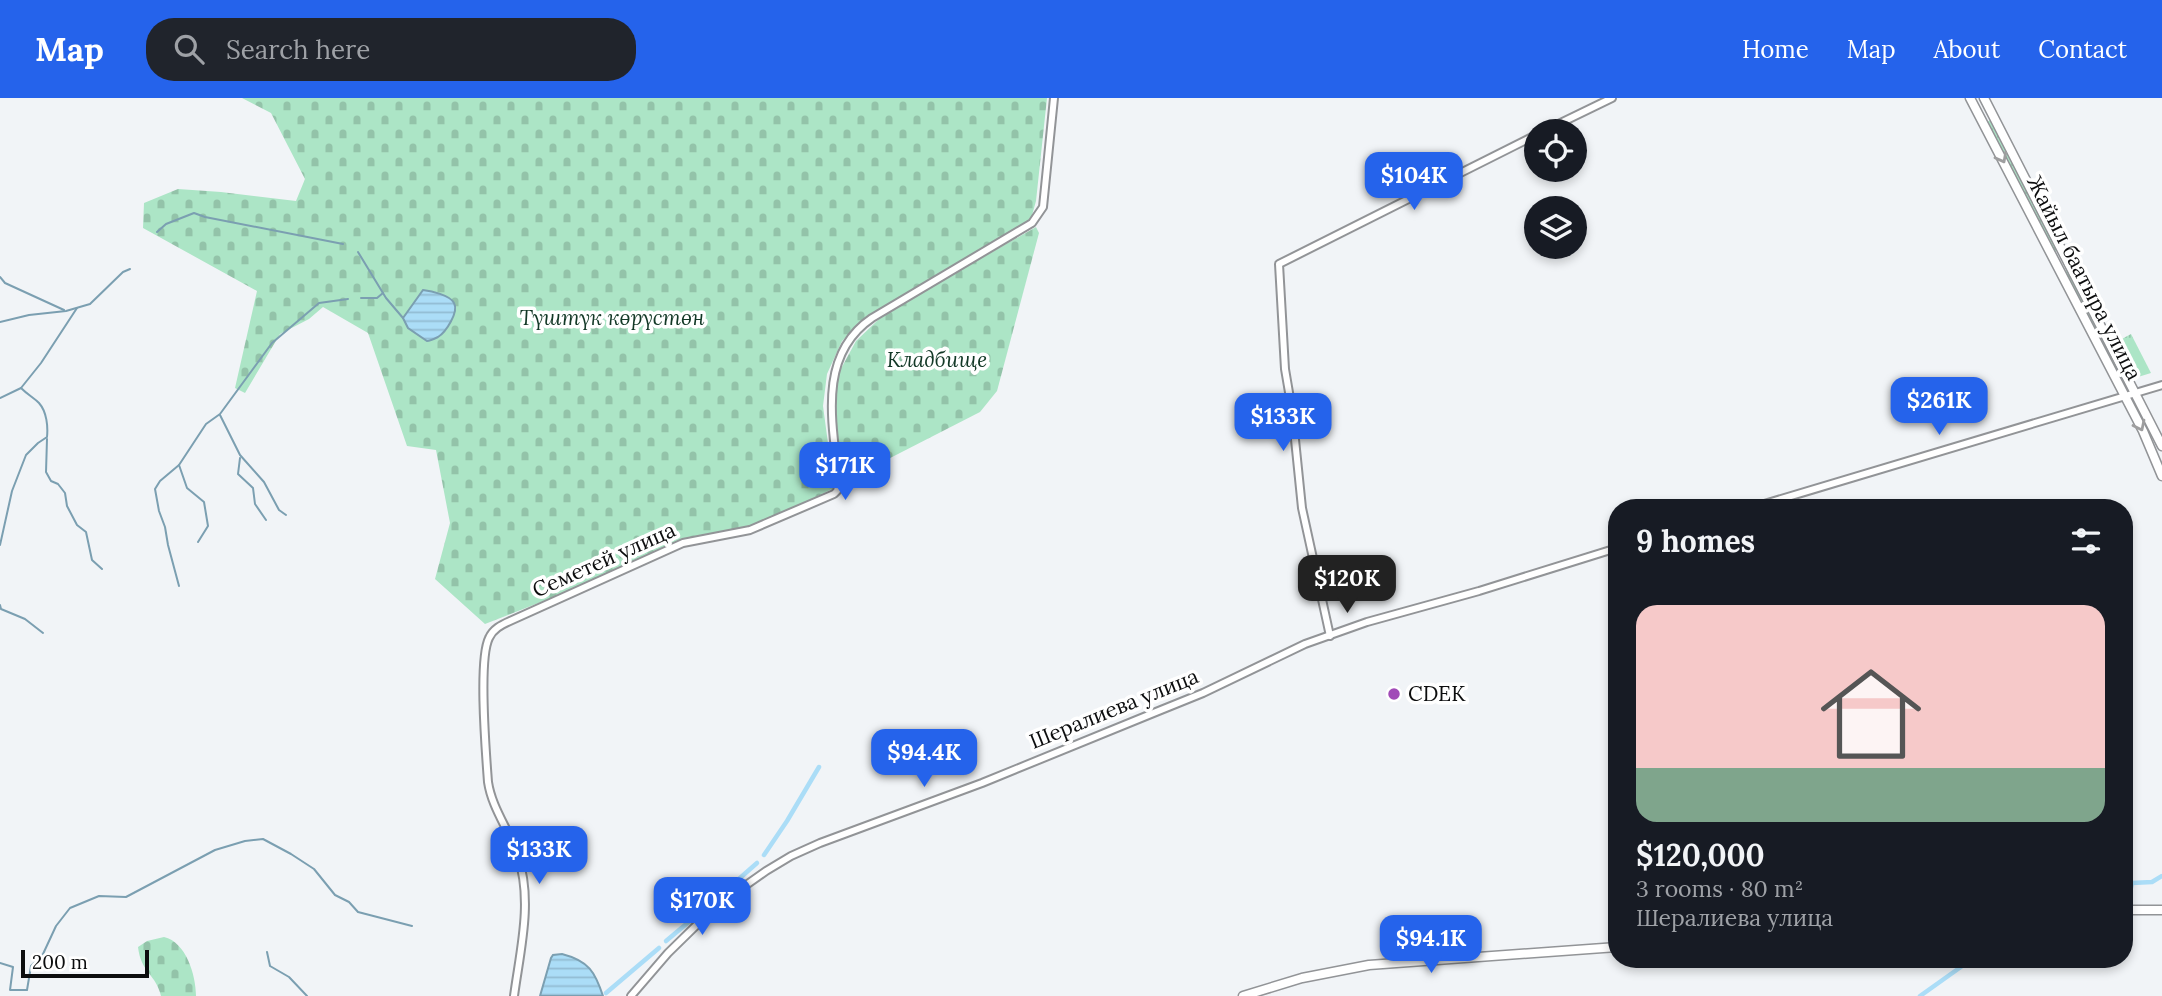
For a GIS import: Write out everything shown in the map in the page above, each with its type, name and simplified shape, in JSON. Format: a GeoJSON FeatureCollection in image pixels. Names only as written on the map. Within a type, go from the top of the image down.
{"type":"FeatureCollection","features":[{"type":"Feature","properties":{"kind":"main road","name":"Жайыл баатыра улица"},"geometry":{"type":"LineString","coordinates":[[1970,98],[2143,431],[2162,476]]}},
{"type":"Feature","properties":{"kind":"main road","name":"Жайыл баатыра улица"},"geometry":{"type":"LineString","coordinates":[[1984,98],[2162,446]]}},
{"type":"Feature","properties":{"kind":"main road"},"geometry":{"type":"LineString","coordinates":[[2056,264],[2069,262]]}},
{"type":"Feature","properties":{"kind":"main road"},"geometry":{"type":"LineString","coordinates":[[2133,910],[2162,910]]}},
{"type":"Feature","properties":{"kind":"main road"},"geometry":{"type":"LineString","coordinates":[[1243,996],[1302,978],[1369,964],[1608,948]]}},
{"type":"Feature","properties":{"kind":"street","name":"Семетей улица"},"geometry":{"type":"LineString","coordinates":[[514,996],[525,907],[524,883],[518,856],[491,798],[488,782],[484,655],[492,632],[510,621],[683,543],[750,530],[834,494],[839,483],[832,385],[848,342],[872,317],[1032,223],[1043,207],[1054,98]]}},
{"type":"Feature","properties":{"kind":"street"},"geometry":{"type":"LineString","coordinates":[[1569,119],[1612,98]]}},
{"type":"Feature","properties":{"kind":"street"},"geometry":{"type":"LineString","coordinates":[[1330,636],[1302,508],[1285,369],[1279,264],[1524,141]]}},
{"type":"Feature","properties":{"kind":"street"},"geometry":{"type":"LineString","coordinates":[[1781,499],[2162,385]]}},
{"type":"Feature","properties":{"kind":"street","name":"Шералиева улица"},"geometry":{"type":"LineString","coordinates":[[631,996],[668,953],[709,912],[791,856],[820,842],[982,783],[1203,693],[1263,663],[1330,636],[1378,619],[1608,551]]}},
{"type":"Feature","properties":{"kind":"green space","name":"Түштүк көрүстөн"},"geometry":{"type":"Polygon","coordinates":[[[242,98],[1047,98],[1036,201],[1031,219],[867,317],[842,341],[827,374],[823,406],[834,488],[737,536],[676,545],[485,624],[435,579],[450,523],[436,450],[407,446],[368,333],[323,307],[309,319],[280,334],[245,393],[235,388],[257,291],[143,228],[144,203],[178,189],[296,201],[305,179],[271,113],[242,98]]]}},
{"type":"Feature","properties":{"kind":"green space"},"geometry":{"type":"Polygon","coordinates":[[[1992,119],[2059,249],[2054,252],[1987,122],[1992,119]]]}},
{"type":"Feature","properties":{"kind":"green space","name":"Кладбище"},"geometry":{"type":"Polygon","coordinates":[[[1036,227],[1039,233],[997,391],[980,412],[855,476],[843,479],[833,402],[837,376],[856,341],[878,320],[913,297],[1036,227]]]}},
{"type":"Feature","properties":{"kind":"green space"},"geometry":{"type":"Polygon","coordinates":[[[2069,270],[2127,384],[2125,386],[2065,272],[2069,270]]]}},
{"type":"Feature","properties":{"kind":"green space"},"geometry":{"type":"Polygon","coordinates":[[[2131,334],[2151,373],[2138,377],[2120,340],[2131,334]]]}},
{"type":"Feature","properties":{"kind":"green space"},"geometry":{"type":"Polygon","coordinates":[[[164,937],[172,940],[184,952],[194,979],[196,996],[161,996],[156,983],[142,963],[138,947],[147,941],[164,937]]]}},
{"type":"Feature","properties":{"kind":"water"},"geometry":{"type":"Polygon","coordinates":[[[423,290],[449,298],[455,307],[445,331],[427,341],[408,328],[403,318],[423,290]]]}},
{"type":"Feature","properties":{"kind":"water"},"geometry":{"type":"Polygon","coordinates":[[[562,954],[579,960],[590,969],[603,996],[540,996],[551,958],[553,955],[562,954]]]}},
{"type":"Feature","properties":{"kind":"waterway"},"geometry":{"type":"LineString","coordinates":[[157,232],[166,224],[194,213],[343,244]]}},
{"type":"Feature","properties":{"kind":"waterway"},"geometry":{"type":"LineString","coordinates":[[358,252],[386,298],[403,318]]}},
{"type":"Feature","properties":{"kind":"waterway"},"geometry":{"type":"LineString","coordinates":[[0,322],[29,315],[66,311],[90,304],[123,272],[130,269]]}},
{"type":"Feature","properties":{"kind":"waterway"},"geometry":{"type":"LineString","coordinates":[[0,277],[5,283],[64,310]]}},
{"type":"Feature","properties":{"kind":"waterway"},"geometry":{"type":"LineString","coordinates":[[361,298],[377,298],[383,293]]}},
{"type":"Feature","properties":{"kind":"waterway"},"geometry":{"type":"LineString","coordinates":[[198,542],[208,526],[204,502],[187,488],[179,465],[206,424],[220,414],[272,343],[319,303],[348,299]]}},
{"type":"Feature","properties":{"kind":"waterway"},"geometry":{"type":"LineString","coordinates":[[0,398],[21,388],[77,308]]}},
{"type":"Feature","properties":{"kind":"waterway"},"geometry":{"type":"LineString","coordinates":[[0,545],[12,491],[26,455],[47,437],[42,407],[21,388]]}},
{"type":"Feature","properties":{"kind":"waterway"},"geometry":{"type":"LineString","coordinates":[[220,415],[240,455],[264,482],[279,510],[286,515]]}},
{"type":"Feature","properties":{"kind":"waterway"},"geometry":{"type":"LineString","coordinates":[[47,439],[46,472],[51,481],[58,484],[65,493],[67,506],[77,525],[86,532],[92,560],[102,569]]}},
{"type":"Feature","properties":{"kind":"waterway"},"geometry":{"type":"LineString","coordinates":[[240,458],[238,474],[253,488],[255,504],[266,520]]}},
{"type":"Feature","properties":{"kind":"waterway"},"geometry":{"type":"LineString","coordinates":[[179,465],[160,481],[155,489],[179,586]]}},
{"type":"Feature","properties":{"kind":"waterway"},"geometry":{"type":"LineString","coordinates":[[0,605],[1,609],[25,619],[43,633]]}},
{"type":"Feature","properties":{"kind":"waterway"},"geometry":{"type":"LineString","coordinates":[[764,855],[819,767]]}},
{"type":"Feature","properties":{"kind":"waterway"},"geometry":{"type":"LineString","coordinates":[[0,963],[13,967],[10,990],[27,990],[31,966],[43,954],[56,926],[70,908],[99,896],[126,897],[215,850],[263,839],[314,869],[335,895],[349,902],[358,912],[412,926]]}},
{"type":"Feature","properties":{"kind":"waterway"},"geometry":{"type":"LineString","coordinates":[[715,900],[757,863]]}},
{"type":"Feature","properties":{"kind":"waterway"},"geometry":{"type":"LineString","coordinates":[[2133,883],[2152,882],[2162,876]]}},
{"type":"Feature","properties":{"kind":"waterway"},"geometry":{"type":"LineString","coordinates":[[666,941],[709,905]]}},
{"type":"Feature","properties":{"kind":"waterway"},"geometry":{"type":"LineString","coordinates":[[606,993],[659,948]]}},
{"type":"Feature","properties":{"kind":"waterway"},"geometry":{"type":"LineString","coordinates":[[267,952],[270,966],[289,977],[307,996]]}},
{"type":"Feature","properties":{"kind":"waterway"},"geometry":{"type":"LineString","coordinates":[[1920,996],[1959,968]]}},
{"type":"Feature","properties":{"kind":"place","name":"CDEK"},"geometry":{"type":"Point","coordinates":[1394,694]}}]}
